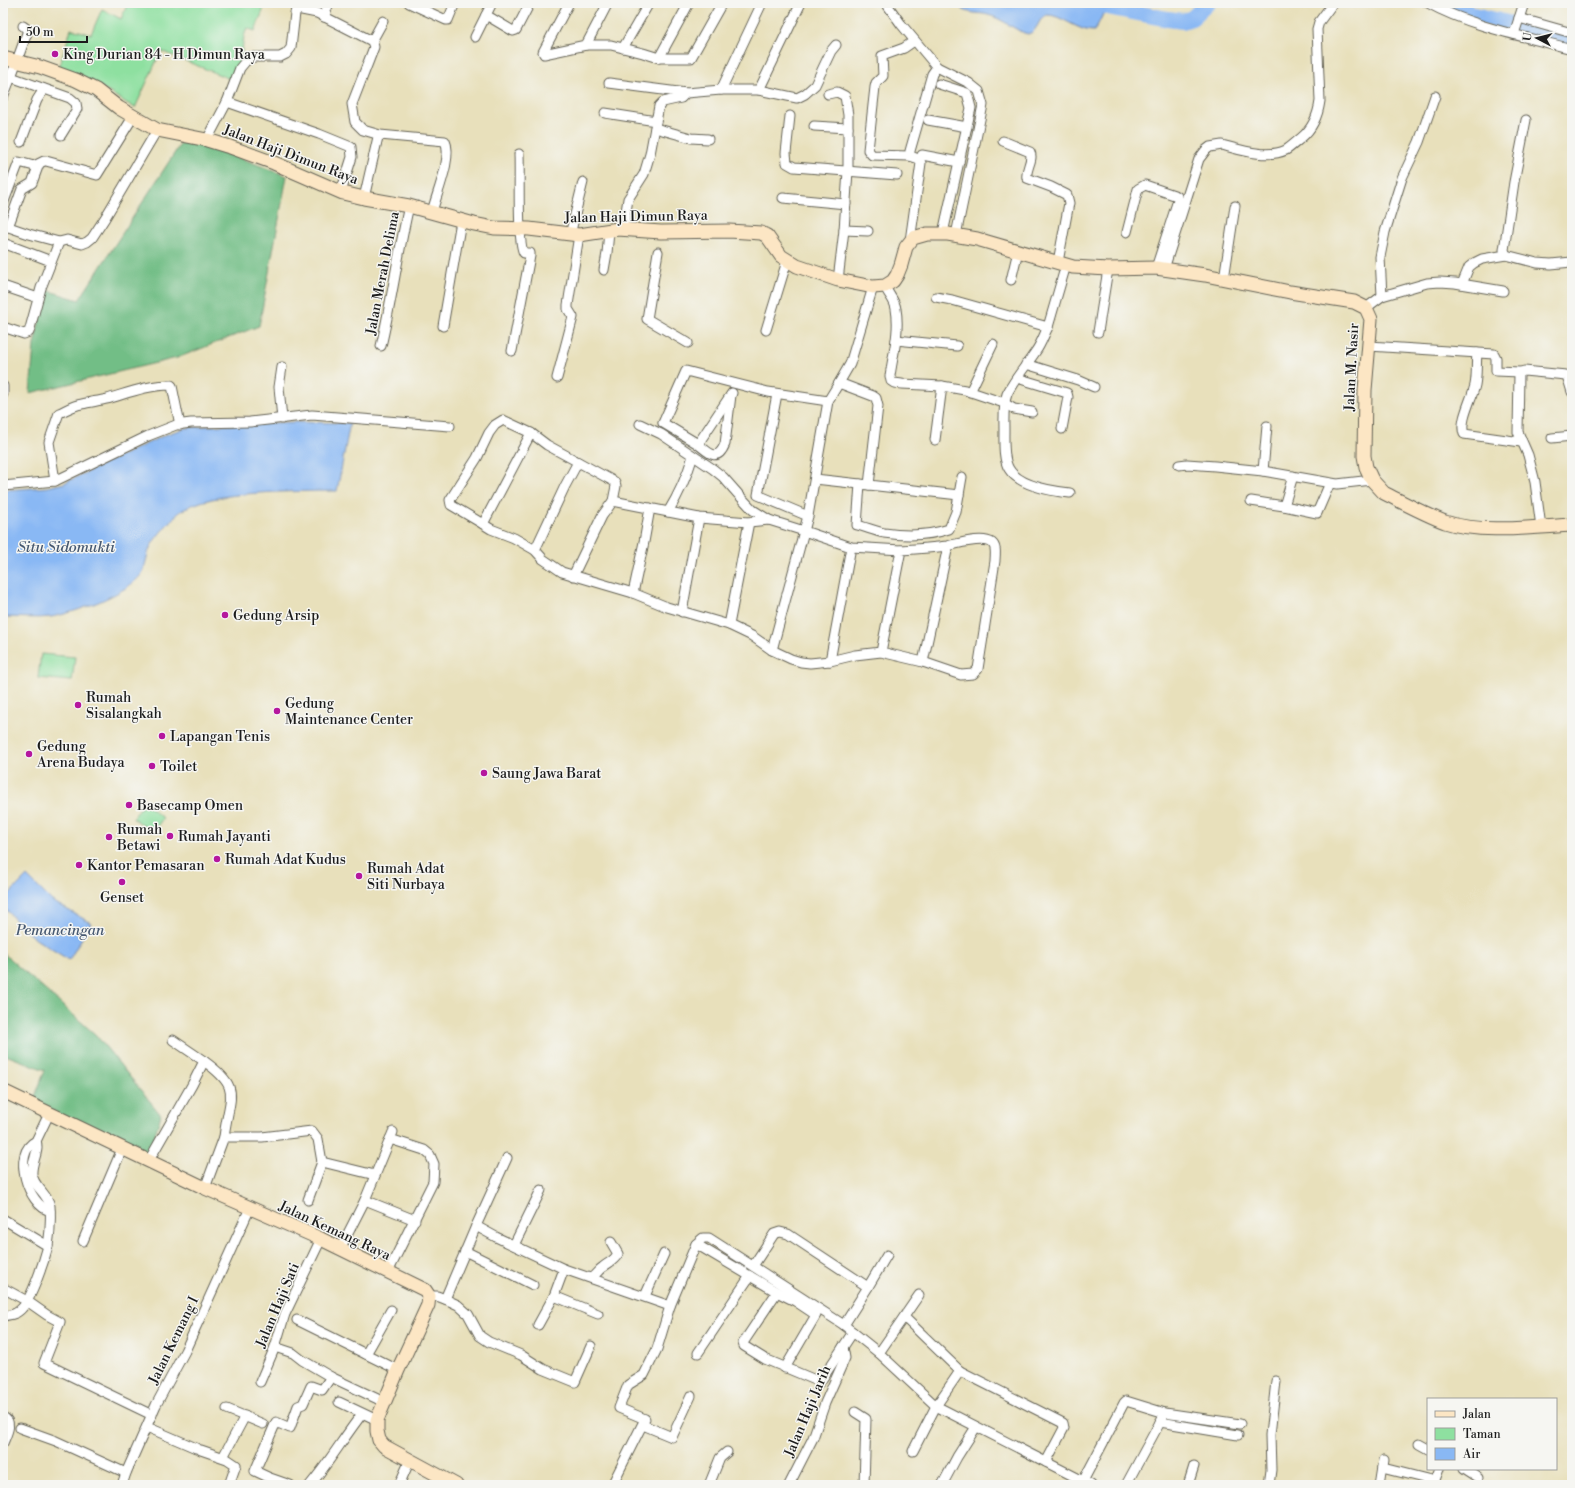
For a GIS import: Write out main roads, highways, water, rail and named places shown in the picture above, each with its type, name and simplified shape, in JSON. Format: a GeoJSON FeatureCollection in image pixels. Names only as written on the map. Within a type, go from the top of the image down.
{"type":"FeatureCollection","features":[{"type":"Feature","properties":{"kind":"water"},"geometry":{"type":"Polygon","coordinates":[[[957,3],[1107,3],[1102,17],[1094,31],[1082,29],[1058,17],[1047,15],[1042,18],[1032,32],[1028,34],[1019,31],[993,17],[963,10],[957,3]]]}},
{"type":"Feature","properties":{"kind":"water","name":"Situ Sidomukti"},"geometry":{"type":"Polygon","coordinates":[[[293,422],[350,423],[337,491],[255,493],[211,499],[194,505],[180,512],[160,533],[150,549],[141,575],[124,589],[99,602],[61,615],[39,618],[3,617],[3,490],[47,487],[64,483],[167,434],[185,428],[293,422]]]}},
{"type":"Feature","properties":{"kind":"water","name":"Pemancingan"},"geometry":{"type":"Polygon","coordinates":[[[27,876],[52,901],[91,923],[69,960],[37,940],[23,929],[3,906],[3,900],[27,876]]]}},
{"type":"Feature","properties":{"kind":"waterway"},"geometry":{"type":"LineString","coordinates":[[1107,7],[1183,21],[1192,18],[1208,3]]}},
{"type":"Feature","properties":{"kind":"waterway"},"geometry":{"type":"LineString","coordinates":[[1447,3],[1475,15],[1572,39]]}},
{"type":"Feature","properties":{"kind":"place","name":"King Durian 84 - H Dimun Raya"},"geometry":{"type":"Point","coordinates":[55,54]}},
{"type":"Feature","properties":{"kind":"place","name":"Gedung Arsip"},"geometry":{"type":"Point","coordinates":[225,615]}},
{"type":"Feature","properties":{"kind":"place","name":"Rumah Sisalangkah"},"geometry":{"type":"Point","coordinates":[78,705]}},
{"type":"Feature","properties":{"kind":"place","name":"Gedung Maintenance Center"},"geometry":{"type":"Point","coordinates":[277,711]}},
{"type":"Feature","properties":{"kind":"place","name":"Lapangan Tenis"},"geometry":{"type":"Point","coordinates":[162,736]}},
{"type":"Feature","properties":{"kind":"place","name":"Gedung Arena Budaya"},"geometry":{"type":"Point","coordinates":[29,754]}},
{"type":"Feature","properties":{"kind":"place","name":"Toilet"},"geometry":{"type":"Point","coordinates":[152,766]}},
{"type":"Feature","properties":{"kind":"place","name":"Saung Jawa Barat"},"geometry":{"type":"Point","coordinates":[484,773]}},
{"type":"Feature","properties":{"kind":"place","name":"Basecamp Omen"},"geometry":{"type":"Point","coordinates":[129,805]}},
{"type":"Feature","properties":{"kind":"place","name":"Rumah Jayanti"},"geometry":{"type":"Point","coordinates":[170,836]}},
{"type":"Feature","properties":{"kind":"place","name":"Rumah Betawi"},"geometry":{"type":"Point","coordinates":[109,837]}},
{"type":"Feature","properties":{"kind":"place","name":"Rumah Adat Kudus"},"geometry":{"type":"Point","coordinates":[217,859]}},
{"type":"Feature","properties":{"kind":"place","name":"Kantor Pemasaran"},"geometry":{"type":"Point","coordinates":[79,865]}},
{"type":"Feature","properties":{"kind":"place","name":"Rumah Adat Siti Nurbaya"},"geometry":{"type":"Point","coordinates":[359,876]}},
{"type":"Feature","properties":{"kind":"place","name":"Genset"},"geometry":{"type":"Point","coordinates":[122,882]}}]}
